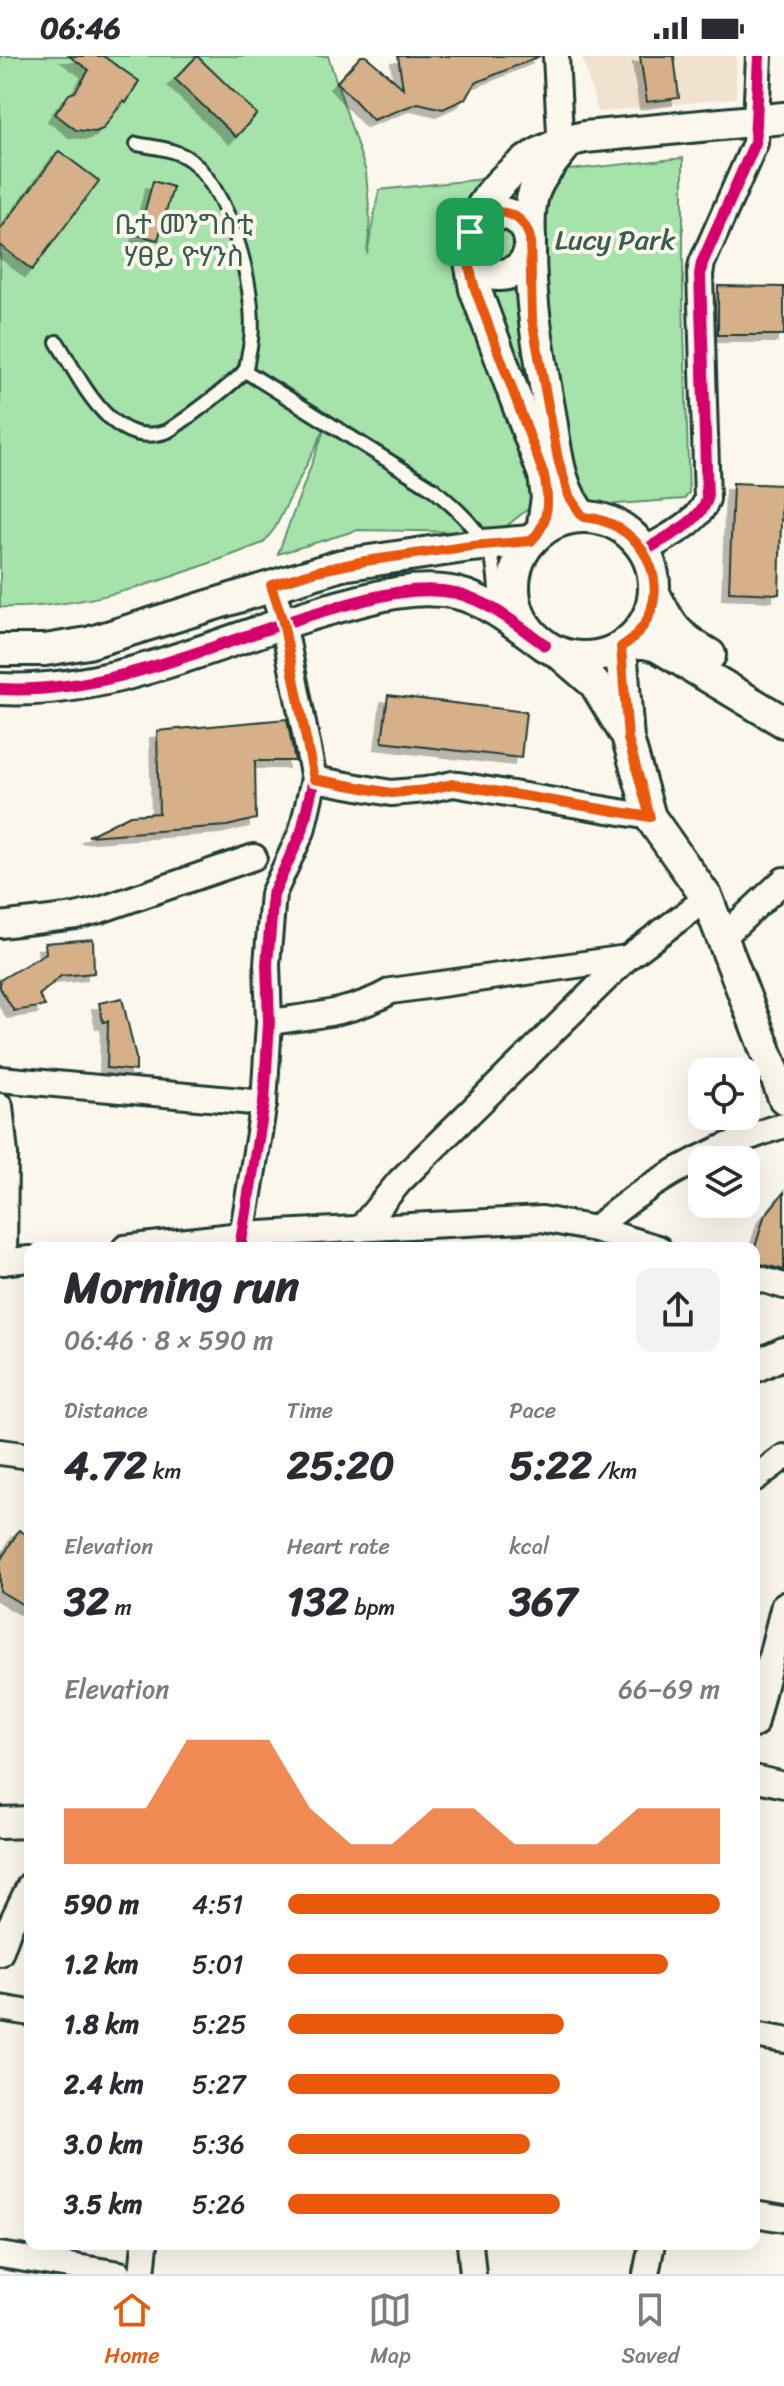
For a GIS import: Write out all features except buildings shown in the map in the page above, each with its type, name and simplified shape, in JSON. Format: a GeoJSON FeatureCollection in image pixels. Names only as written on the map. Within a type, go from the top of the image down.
{"type":"FeatureCollection","features":[{"type":"Feature","properties":{"kind":"street"},"geometry":{"type":"LineString","coordinates":[[556,56],[564,144],[531,198],[532,319],[558,459],[569,496],[583,517]]}},
{"type":"Feature","properties":{"kind":"street"},"geometry":{"type":"LineString","coordinates":[[644,551],[697,516],[707,499],[700,274],[702,263],[755,143],[770,119],[759,56]]}},
{"type":"Feature","properties":{"kind":"street"},"geometry":{"type":"LineString","coordinates":[[770,119],[564,144],[537,153],[500,183],[476,213],[469,241],[475,289],[544,475],[547,498],[537,536],[517,567],[515,596],[525,624],[595,684],[610,705],[628,739],[650,817],[707,898],[784,1098]]}},
{"type":"Feature","properties":{"kind":"street"},"geometry":{"type":"LineString","coordinates":[[502,212],[518,218],[526,227],[530,244],[523,265],[503,275],[481,269],[473,261],[469,241],[480,218],[502,212]]}},
{"type":"Feature","properties":{"kind":"street"},"geometry":{"type":"LineString","coordinates":[[0,650],[45,650],[88,643],[317,571],[537,536],[554,524],[583,517],[597,518],[624,529],[644,551],[650,564],[654,593],[664,614],[682,638],[784,699]]}},
{"type":"Feature","properties":{"kind":"street"},"geometry":{"type":"LineString","coordinates":[[271,585],[283,622],[314,779],[302,831],[273,894],[267,964],[269,1022],[264,1103],[240,1241],[376,1235],[542,1219],[595,1229],[638,1242]]}},
{"type":"Feature","properties":{"kind":"street"},"geometry":{"type":"LineString","coordinates":[[0,689],[41,689],[100,681],[283,622],[412,590],[456,593],[474,599],[551,648],[586,658],[624,645],[645,643],[657,646],[784,722]]}},
{"type":"Feature","properties":{"kind":"street"},"geometry":{"type":"LineString","coordinates":[[628,739],[624,645],[646,621],[654,593]]}},
{"type":"Feature","properties":{"kind":"street"},"geometry":{"type":"LineString","coordinates":[[314,779],[391,793],[453,784],[650,817]]}},
{"type":"Feature","properties":{"kind":"street"},"geometry":{"type":"LineString","coordinates":[[0,925],[100,910],[254,857]]}},
{"type":"Feature","properties":{"kind":"street"},"geometry":{"type":"LineString","coordinates":[[722,938],[784,880]]}},
{"type":"Feature","properties":{"kind":"street"},"geometry":{"type":"LineString","coordinates":[[376,1235],[400,1181],[627,958],[707,898]]}},
{"type":"Feature","properties":{"kind":"street"},"geometry":{"type":"LineString","coordinates":[[269,1022],[336,1013],[371,1002],[391,991],[627,958]]}},
{"type":"Feature","properties":{"kind":"street"},"geometry":{"type":"LineString","coordinates":[[0,1079],[264,1103]]}},
{"type":"Feature","properties":{"kind":"street"},"geometry":{"type":"LineString","coordinates":[[0,1106],[5,1154],[2,1262],[24,1260]]}},
{"type":"Feature","properties":{"kind":"street"},"geometry":{"type":"LineString","coordinates":[[595,1229],[618,1208],[703,1155],[744,1137],[784,1125]]}},
{"type":"Feature","properties":{"kind":"street"},"geometry":{"type":"LineString","coordinates":[[760,1279],[784,1286]]}},
{"type":"Feature","properties":{"kind":"street"},"geometry":{"type":"LineString","coordinates":[[760,1364],[784,1353]]}},
{"type":"Feature","properties":{"kind":"street"},"geometry":{"type":"LineString","coordinates":[[0,1452],[24,1455]]}},
{"type":"Feature","properties":{"kind":"street"},"geometry":{"type":"LineString","coordinates":[[760,1475],[784,1457]]}},
{"type":"Feature","properties":{"kind":"street"},"geometry":{"type":"LineString","coordinates":[[760,1701],[784,1605]]}},
{"type":"Feature","properties":{"kind":"street"},"geometry":{"type":"LineString","coordinates":[[760,1779],[784,1785]]}},
{"type":"Feature","properties":{"kind":"street"},"geometry":{"type":"LineString","coordinates":[[0,1823],[24,1822]]}},
{"type":"Feature","properties":{"kind":"street"},"geometry":{"type":"LineString","coordinates":[[0,1953],[24,1897]]}},
{"type":"Feature","properties":{"kind":"street"},"geometry":{"type":"LineString","coordinates":[[0,2008],[24,2012]]}},
{"type":"Feature","properties":{"kind":"street"},"geometry":{"type":"LineString","coordinates":[[760,2036],[784,2040]]}},
{"type":"Feature","properties":{"kind":"street"},"geometry":{"type":"LineString","coordinates":[[760,2215],[784,2219]]}},
{"type":"Feature","properties":{"kind":"street"},"geometry":{"type":"LineString","coordinates":[[142,2274],[144,2250]]}},
{"type":"Feature","properties":{"kind":"street"},"geometry":{"type":"LineString","coordinates":[[471,2250],[473,2274]]}},
{"type":"Feature","properties":{"kind":"street"},"geometry":{"type":"LineString","coordinates":[[646,2274],[651,2250]]}},
{"type":"Feature","properties":{"kind":"street"},"geometry":{"type":"LineString","coordinates":[[0,2255],[120,2274]]}},
{"type":"Feature","properties":{"kind":"lane"},"geometry":{"type":"LineString","coordinates":[[57,342],[107,416],[137,435],[158,435],[168,431],[245,371],[252,341],[250,290],[241,252],[227,216],[194,162],[174,151],[137,144]]}},
{"type":"Feature","properties":{"kind":"lane"},"geometry":{"type":"LineString","coordinates":[[245,371],[432,488],[457,510],[484,545],[492,562],[497,611]]}},
{"type":"Feature","properties":{"kind":"shaded area"},"geometry":{"type":"Polygon","coordinates":[[[582,56],[736,56],[736,98],[598,112],[582,56]]]}},
{"type":"Feature","properties":{"kind":"green space"},"geometry":{"type":"Polygon","coordinates":[[[0,56],[328,56],[366,172],[370,220],[367,254],[379,190],[683,158],[683,298],[689,493],[684,499],[604,505],[587,497],[533,505],[504,528],[475,532],[358,530],[278,554],[325,428],[275,528],[263,543],[167,578],[101,597],[68,603],[0,607],[0,56]]]}},
{"type":"Feature","properties":{"kind":"cycle path"},"geometry":{"type":"LineString","coordinates":[[644,551],[689,523],[707,499],[700,274],[702,263],[755,143],[759,56]]}},
{"type":"Feature","properties":{"kind":"cycle path"},"geometry":{"type":"LineString","coordinates":[[241,1242],[264,1103],[269,1022],[267,964],[273,894],[302,831],[314,779],[283,622],[271,585]]}},
{"type":"Feature","properties":{"kind":"cycle path"},"geometry":{"type":"LineString","coordinates":[[0,689],[42,689],[126,674],[289,621],[408,591],[440,591],[468,597],[502,614],[545,645]]}},
{"type":"Feature","properties":{"kind":"route"},"geometry":{"type":"LineString","coordinates":[[496,212],[513,215],[526,227],[530,238],[532,319],[558,459],[569,496],[583,517],[611,522],[624,529],[644,551],[650,564],[654,578],[652,607],[638,633],[621,647],[628,739],[650,817],[453,784],[391,793],[314,779],[283,622],[271,585],[365,561],[531,541],[542,531],[545,522],[547,498],[544,475],[471,276],[470,232],[480,218],[496,212]]}},
{"type":"Feature","properties":{"kind":"park label","name":"Lucy Park"},"geometry":{"type":"Point","coordinates":[615,239]}},
{"type":"Feature","properties":{"kind":"park label","name":"ቤተ መንግስቲ ሃፀይ ዮሃንስ"},"geometry":{"type":"Point","coordinates":[184,240]}}]}
